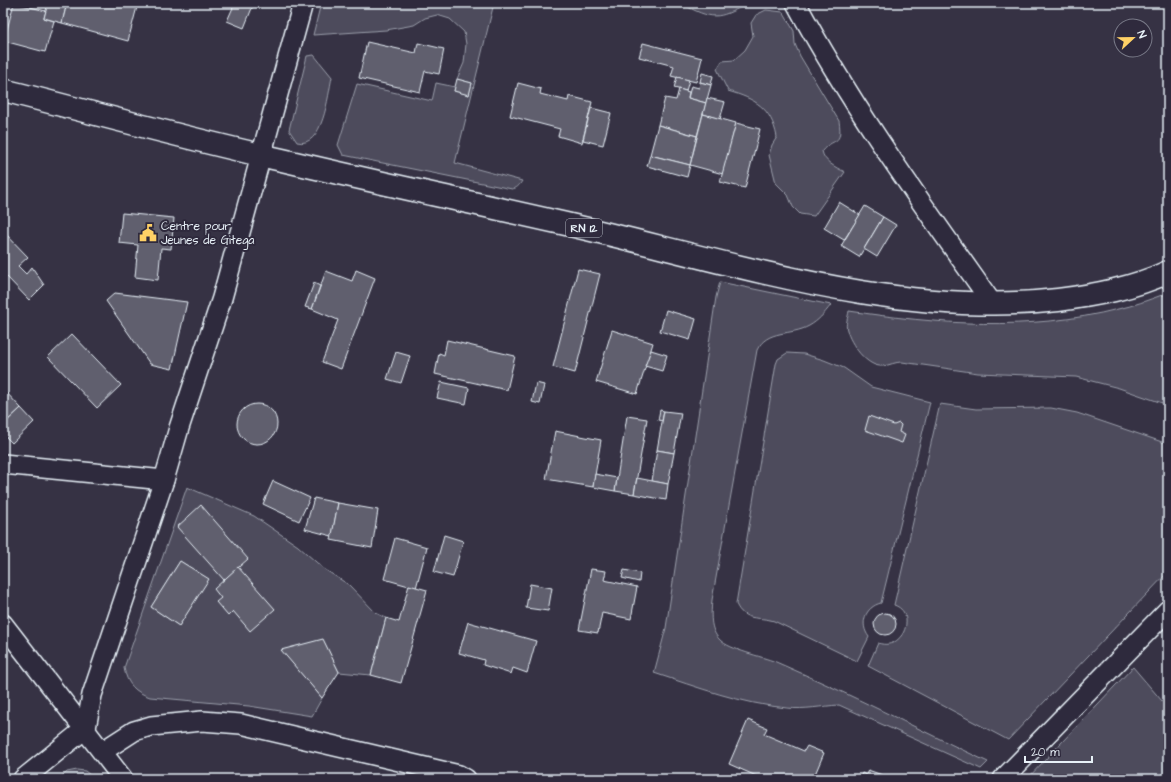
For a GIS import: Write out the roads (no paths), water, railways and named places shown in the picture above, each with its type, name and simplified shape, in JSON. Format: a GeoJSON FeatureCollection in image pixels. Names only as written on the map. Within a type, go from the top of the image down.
{"type":"FeatureCollection","features":[{"type":"Feature","properties":{"kind":"main road","name":"RN 12"},"geometry":{"type":"LineString","coordinates":[[3,90],[262,156],[571,225],[766,273],[829,286],[931,301],[992,303],[1038,302],[1122,290],[1168,272]]}},
{"type":"Feature","properties":{"kind":"street"},"geometry":{"type":"LineString","coordinates":[[23,779],[86,728],[92,696],[164,480],[179,428],[222,298],[303,3]]}},
{"type":"Feature","properties":{"kind":"street"},"geometry":{"type":"LineString","coordinates":[[796,3],[844,88],[875,136],[992,303]]}},
{"type":"Feature","properties":{"kind":"street"},"geometry":{"type":"LineString","coordinates":[[3,464],[164,480]]}},
{"type":"Feature","properties":{"kind":"street"},"geometry":{"type":"LineString","coordinates":[[1003,779],[1168,610]]}},
{"type":"Feature","properties":{"kind":"street"},"geometry":{"type":"LineString","coordinates":[[3,624],[50,686],[86,728],[123,779]]}},
{"type":"Feature","properties":{"kind":"street"},"geometry":{"type":"LineString","coordinates":[[103,751],[134,731],[151,726],[202,721],[241,724],[460,775],[466,779]]}},
{"type":"Feature","properties":{"kind":"place","name":"Centre pour Jeunes de Gitega"},"geometry":{"type":"Point","coordinates":[148,233]}}]}
